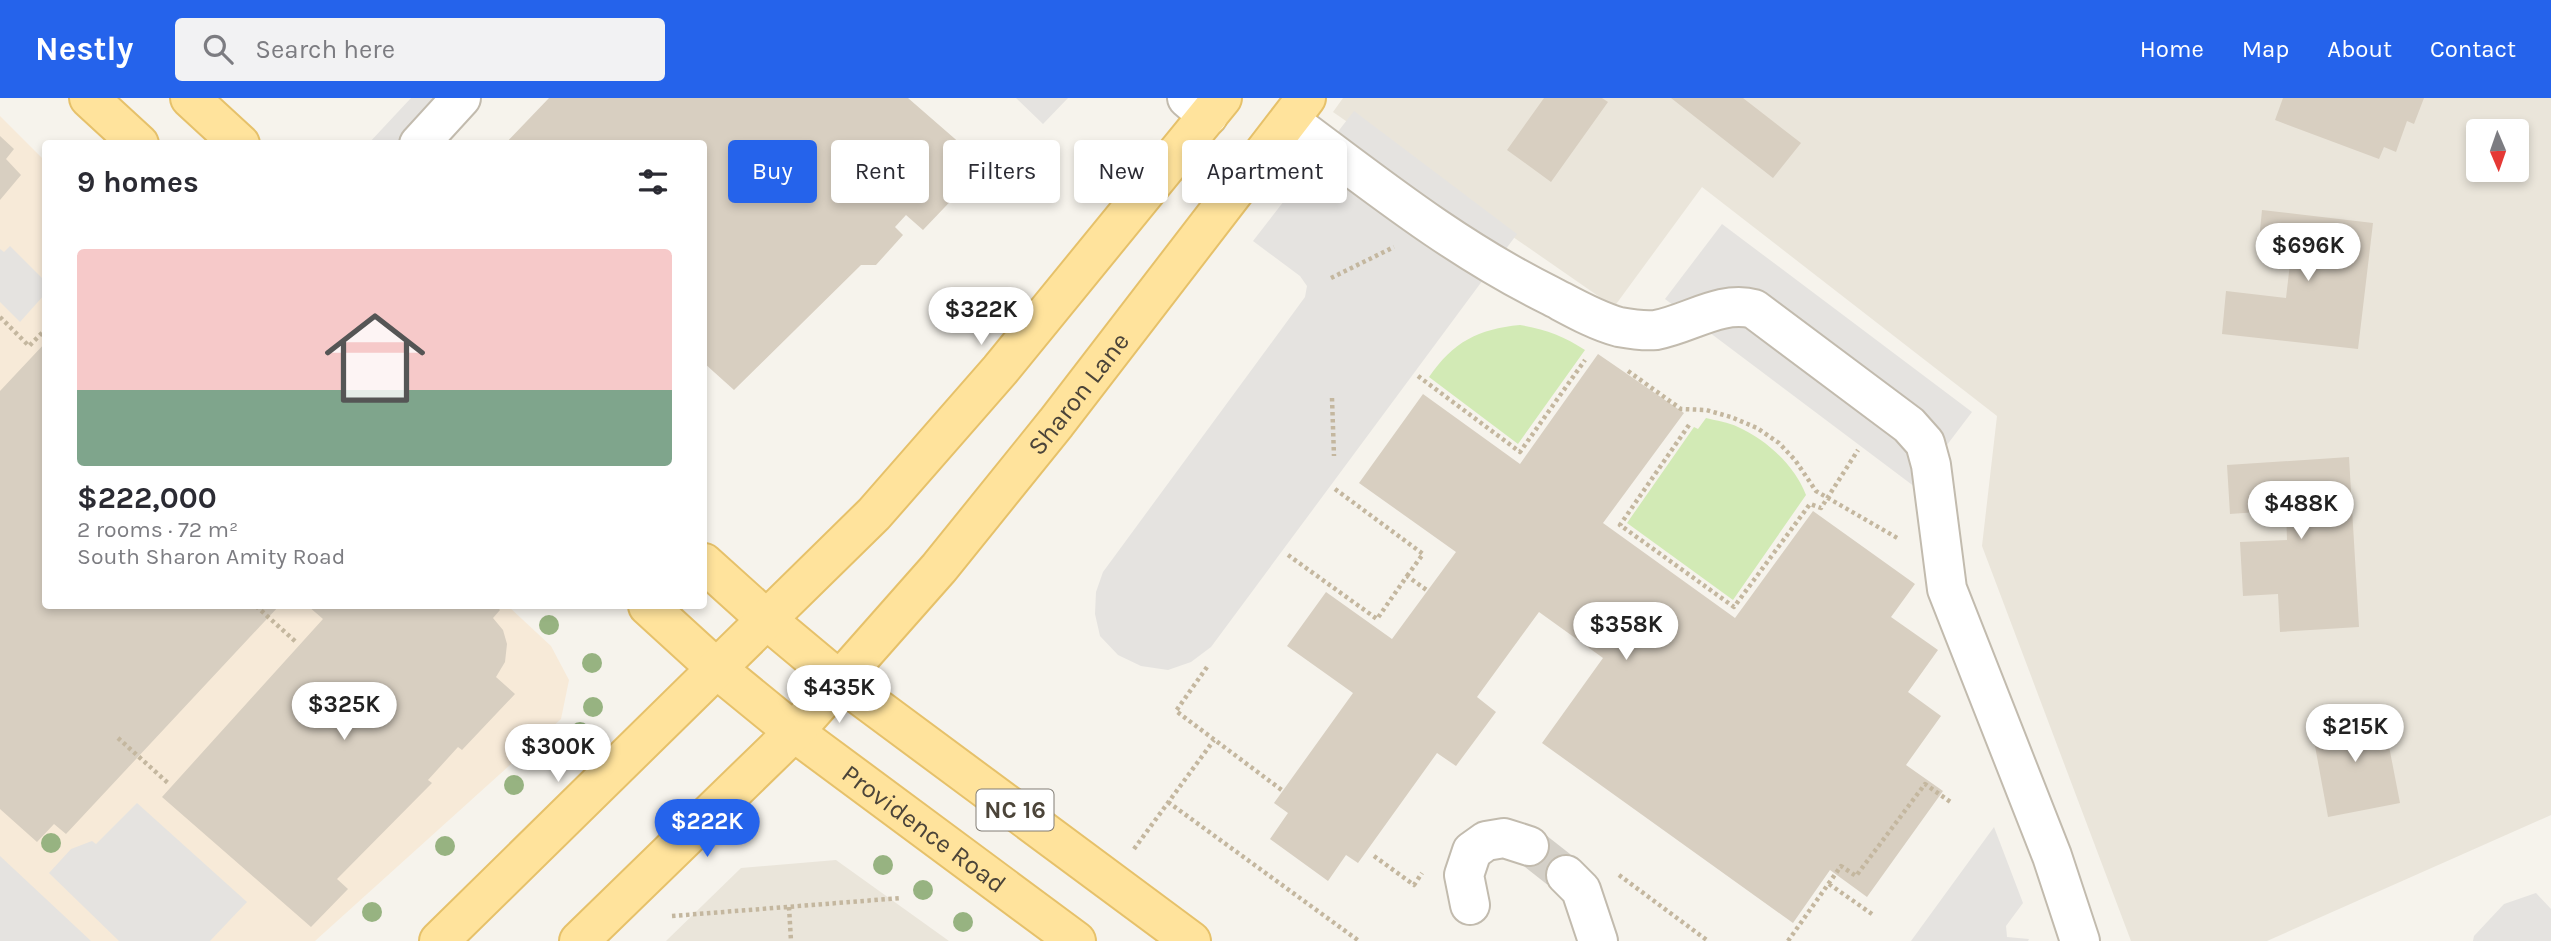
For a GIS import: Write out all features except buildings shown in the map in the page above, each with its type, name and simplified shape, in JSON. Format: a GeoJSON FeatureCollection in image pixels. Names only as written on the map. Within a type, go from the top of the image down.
{"type":"FeatureCollection","features":[{"type":"Feature","properties":{"kind":"main road"},"geometry":{"type":"LineString","coordinates":[[89,98],[135,140]]}},
{"type":"Feature","properties":{"kind":"main road"},"geometry":{"type":"LineString","coordinates":[[190,98],[236,140]]}},
{"type":"Feature","properties":{"kind":"main road"},"geometry":{"type":"LineString","coordinates":[[439,941],[874,514],[1000,370],[1206,104]]}},
{"type":"Feature","properties":{"kind":"main road","name":"Sharon Lane"},"geometry":{"type":"LineString","coordinates":[[579,941],[794,732],[939,568],[1298,109]]}},
{"type":"Feature","properties":{"kind":"main road","name":"NC 16"},"geometry":{"type":"LineString","coordinates":[[707,566],[839,680],[1191,941]]}},
{"type":"Feature","properties":{"kind":"main road","name":"Providence Road"},"geometry":{"type":"LineString","coordinates":[[651,609],[717,669],[794,732],[1076,941]]}},
{"type":"Feature","properties":{"kind":"lane"},"geometry":{"type":"LineString","coordinates":[[423,140],[461,98]]}},
{"type":"Feature","properties":{"kind":"lane"},"geometry":{"type":"LineString","coordinates":[[1298,109],[1433,228],[1482,260],[1529,285],[1584,313],[1619,327],[1653,330],[1728,307],[1754,309],[1909,425],[1926,443],[1947,589],[2052,856],[2081,941]]}},
{"type":"Feature","properties":{"kind":"lane"},"geometry":{"type":"LineString","coordinates":[[1470,905],[1464,875],[1472,851],[1486,841],[1504,838],[1529,846]]}},
{"type":"Feature","properties":{"kind":"lane"},"geometry":{"type":"LineString","coordinates":[[1566,874],[1581,890],[1598,941]]}},
{"type":"Feature","properties":{"kind":"path"},"geometry":{"type":"LineString","coordinates":[[1331,278],[1433,228]]}},
{"type":"Feature","properties":{"kind":"path"},"geometry":{"type":"LineString","coordinates":[[0,317],[29,346],[42,333]]}},
{"type":"Feature","properties":{"kind":"path"},"geometry":{"type":"LineString","coordinates":[[1418,376],[1520,452],[1587,357]]}},
{"type":"Feature","properties":{"kind":"path"},"geometry":{"type":"LineString","coordinates":[[1627,370],[1681,409],[1706,410],[1758,428],[1779,443],[1806,474],[1816,491],[1908,544]]}},
{"type":"Feature","properties":{"kind":"path"},"geometry":{"type":"LineString","coordinates":[[1332,398],[1334,456]]}},
{"type":"Feature","properties":{"kind":"path"},"geometry":{"type":"LineString","coordinates":[[1689,425],[1620,525],[1734,607],[1810,504],[1821,508],[1858,450]]}},
{"type":"Feature","properties":{"kind":"path"},"geometry":{"type":"LineString","coordinates":[[1288,555],[1377,619],[1408,576],[1423,554],[1335,489]]}},
{"type":"Feature","properties":{"kind":"path"},"geometry":{"type":"LineString","coordinates":[[1408,576],[1428,591]]}},
{"type":"Feature","properties":{"kind":"path"},"geometry":{"type":"LineString","coordinates":[[259,609],[296,642]]}},
{"type":"Feature","properties":{"kind":"path"},"geometry":{"type":"LineString","coordinates":[[1207,667],[1176,711],[1283,791]]}},
{"type":"Feature","properties":{"kind":"path"},"geometry":{"type":"LineString","coordinates":[[118,738],[167,783]]}},
{"type":"Feature","properties":{"kind":"path"},"geometry":{"type":"LineString","coordinates":[[1127,859],[1214,740]]}},
{"type":"Feature","properties":{"kind":"path"},"geometry":{"type":"LineString","coordinates":[[1788,941],[1841,866],[1856,876],[1925,783],[1952,803]]}},
{"type":"Feature","properties":{"kind":"path"},"geometry":{"type":"LineString","coordinates":[[1168,802],[1359,941]]}},
{"type":"Feature","properties":{"kind":"path"},"geometry":{"type":"LineString","coordinates":[[1829,884],[1872,914]]}},
{"type":"Feature","properties":{"kind":"path"},"geometry":{"type":"LineString","coordinates":[[672,916],[901,898]]}},
{"type":"Feature","properties":{"kind":"path"},"geometry":{"type":"LineString","coordinates":[[789,907],[791,941]]}},
{"type":"Feature","properties":{"kind":"shaded area"},"geometry":{"type":"Polygon","coordinates":[[[411,98],[477,98],[436,140],[372,140],[411,98]]]}},
{"type":"Feature","properties":{"kind":"shaded area"},"geometry":{"type":"Polygon","coordinates":[[[1016,98],[1068,98],[1043,124],[1016,98]]]}},
{"type":"Feature","properties":{"kind":"shaded area"},"geometry":{"type":"Polygon","coordinates":[[[1343,98],[2551,98],[2551,815],[2267,941],[2131,941],[1982,546],[1997,416],[1702,187],[1614,307],[1333,112],[1343,98]]]}},
{"type":"Feature","properties":{"kind":"shaded area"},"geometry":{"type":"Polygon","coordinates":[[[1354,111],[1517,234],[1211,647],[1191,662],[1168,670],[1141,666],[1118,655],[1100,636],[1095,614],[1096,592],[1103,572],[1305,297],[1307,286],[1300,276],[1253,241],[1283,203],[1347,203],[1347,140],[1331,140],[1354,111]]]}},
{"type":"Feature","properties":{"kind":"shaded area"},"geometry":{"type":"Polygon","coordinates":[[[0,116],[42,158],[42,609],[511,609],[551,646],[569,680],[561,719],[315,941],[0,941],[0,116]]]}},
{"type":"Feature","properties":{"kind":"shaded area"},"geometry":{"type":"Polygon","coordinates":[[[1722,224],[1972,412],[1915,487],[1665,299],[1722,224]]]}},
{"type":"Feature","properties":{"kind":"shaded area"},"geometry":{"type":"Polygon","coordinates":[[[10,246],[42,278],[42,297],[20,322],[0,302],[0,249],[4,252],[10,246]]]}},
{"type":"Feature","properties":{"kind":"shaded area"},"geometry":{"type":"Polygon","coordinates":[[[137,803],[247,902],[210,941],[119,941],[49,873],[71,849],[92,841],[96,844],[137,803]]]}},
{"type":"Feature","properties":{"kind":"shaded area"},"geometry":{"type":"Polygon","coordinates":[[[1994,827],[2023,903],[2006,926],[2007,937],[2029,939],[2028,941],[1911,941],[1994,827]]]}},
{"type":"Feature","properties":{"kind":"shaded area"},"geometry":{"type":"Polygon","coordinates":[[[0,856],[91,941],[0,941],[0,856]]]}},
{"type":"Feature","properties":{"kind":"shaded area"},"geometry":{"type":"Polygon","coordinates":[[[836,860],[949,941],[666,941],[741,868],[836,860]]]}},
{"type":"Feature","properties":{"kind":"shaded area"},"geometry":{"type":"Polygon","coordinates":[[[2536,893],[2551,909],[2551,941],[2473,941],[2474,936],[2504,904],[2536,893]]]}},
{"type":"Feature","properties":{"kind":"green space"},"geometry":{"type":"Polygon","coordinates":[[[1520,325],[1554,334],[1585,350],[1518,444],[1429,377],[1447,355],[1468,339],[1491,330],[1520,325]]]}},
{"type":"Feature","properties":{"kind":"green space"},"geometry":{"type":"Polygon","coordinates":[[[1706,418],[1738,427],[1759,439],[1787,464],[1806,495],[1733,600],[1627,523],[1694,427],[1698,429],[1706,418]]]}},
{"type":"Feature","properties":{"kind":"tunnel"},"geometry":{"type":"LineString","coordinates":[[1529,846],[1566,875]]}}]}
